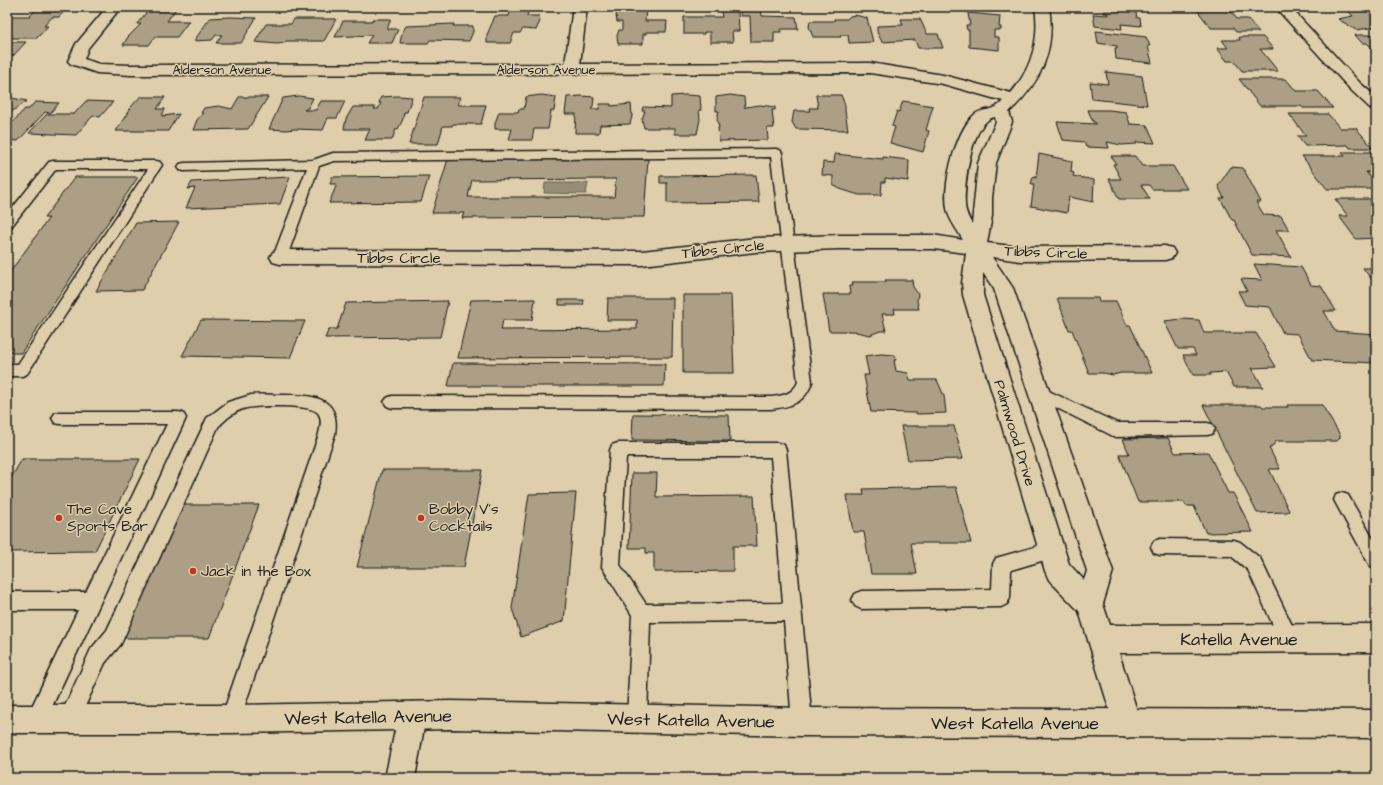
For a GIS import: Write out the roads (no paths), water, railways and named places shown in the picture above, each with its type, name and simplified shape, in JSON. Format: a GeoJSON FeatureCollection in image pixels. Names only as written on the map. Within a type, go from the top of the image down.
{"type":"FeatureCollection","features":[{"type":"Feature","properties":{"kind":"street","name":"Alderson Avenue"},"geometry":{"type":"LineString","coordinates":[[114,7],[81,47],[76,61],[97,68],[131,70],[870,68],[916,73],[981,88],[1008,105]]}},
{"type":"Feature","properties":{"kind":"street"},"geometry":{"type":"LineString","coordinates":[[572,69],[580,7]]}},
{"type":"Feature","properties":{"kind":"street"},"geometry":{"type":"LineString","coordinates":[[1008,105],[1030,77],[1044,44],[1042,7]]}},
{"type":"Feature","properties":{"kind":"street"},"geometry":{"type":"LineString","coordinates":[[1282,7],[1355,86],[1376,105]]}},
{"type":"Feature","properties":{"kind":"street","name":"Palmwood Drive"},"geometry":{"type":"LineString","coordinates":[[1008,105],[1004,122],[987,163],[983,216],[976,248],[971,287],[1058,571],[1090,604],[1127,724]]}},
{"type":"Feature","properties":{"kind":"street","name":"Tibbs Circle"},"geometry":{"type":"LineString","coordinates":[[280,257],[642,258],[726,248],[787,243],[933,242],[1020,254],[1165,253]]}},
{"type":"Feature","properties":{"kind":"street"},"geometry":{"type":"LineString","coordinates":[[976,248],[1003,288],[1100,571],[1090,604]]}},
{"type":"Feature","properties":{"kind":"street","name":"Katella Avenue"},"geometry":{"type":"LineString","coordinates":[[1101,639],[1376,638]]}},
{"type":"Feature","properties":{"kind":"street","name":"West Katella Avenue"},"geometry":{"type":"LineString","coordinates":[[7,719],[231,719],[452,715],[802,722],[1376,724]]}},
{"type":"Feature","properties":{"kind":"street"},"geometry":{"type":"LineString","coordinates":[[400,778],[412,716]]}},
{"type":"Feature","properties":{"kind":"lane"},"geometry":{"type":"LineString","coordinates":[[184,167],[314,164],[333,157],[776,154],[805,382],[804,388],[791,400],[771,403],[392,402]]}},
{"type":"Feature","properties":{"kind":"lane"},"geometry":{"type":"LineString","coordinates":[[280,257],[314,164]]}},
{"type":"Feature","properties":{"kind":"lane"},"geometry":{"type":"LineString","coordinates":[[7,224],[53,165],[156,165],[22,370],[7,370]]}},
{"type":"Feature","properties":{"kind":"lane"},"geometry":{"type":"LineString","coordinates":[[1038,392],[1115,430],[1207,430]]}},
{"type":"Feature","properties":{"kind":"lane"},"geometry":{"type":"LineString","coordinates":[[69,719],[98,656],[114,637],[212,423],[220,415],[242,403],[254,401],[298,401],[317,404],[329,415],[330,423],[327,434],[231,719]]}},
{"type":"Feature","properties":{"kind":"lane"},"geometry":{"type":"LineString","coordinates":[[36,719],[178,418],[60,418]]}},
{"type":"Feature","properties":{"kind":"lane"},"geometry":{"type":"LineString","coordinates":[[637,719],[640,613],[611,567],[618,450],[778,450],[791,612],[802,722]]}},
{"type":"Feature","properties":{"kind":"lane"},"geometry":{"type":"LineString","coordinates":[[1342,500],[1376,560]]}},
{"type":"Feature","properties":{"kind":"lane"},"geometry":{"type":"LineString","coordinates":[[1160,547],[1234,548],[1254,564],[1289,638]]}},
{"type":"Feature","properties":{"kind":"lane"},"geometry":{"type":"LineString","coordinates":[[861,600],[1001,598],[1002,564],[1052,550]]}},
{"type":"Feature","properties":{"kind":"lane"},"geometry":{"type":"LineString","coordinates":[[7,601],[91,601]]}},
{"type":"Feature","properties":{"kind":"lane"},"geometry":{"type":"LineString","coordinates":[[640,613],[791,612]]}},
{"type":"Feature","properties":{"kind":"place","name":"The Cave Sports Bar"},"geometry":{"type":"Point","coordinates":[59,518]}},
{"type":"Feature","properties":{"kind":"place","name":"Bobby V's Cocktails"},"geometry":{"type":"Point","coordinates":[421,518]}},
{"type":"Feature","properties":{"kind":"place","name":"Jack in the Box"},"geometry":{"type":"Point","coordinates":[193,571]}}]}
